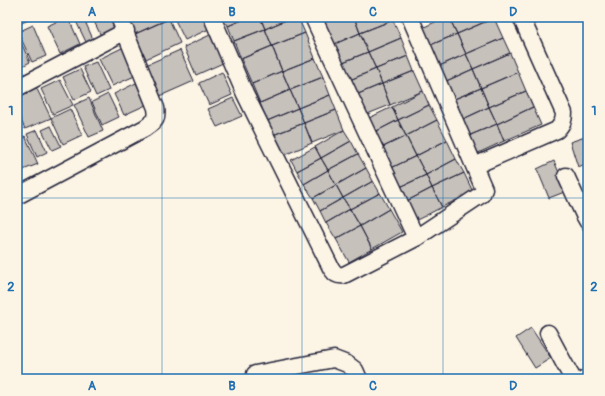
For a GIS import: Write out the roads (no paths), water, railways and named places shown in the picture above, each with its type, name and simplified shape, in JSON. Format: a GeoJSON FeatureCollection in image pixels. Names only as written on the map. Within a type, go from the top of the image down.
{"type":"FeatureCollection","features":[{"type":"Feature","properties":{"kind":"street"},"geometry":{"type":"LineString","coordinates":[[212,17],[246,94],[330,268],[334,274],[340,276],[416,238],[482,194],[484,189],[410,17]]}},
{"type":"Feature","properties":{"kind":"street"},"geometry":{"type":"LineString","coordinates":[[313,17],[416,238]]}},
{"type":"Feature","properties":{"kind":"street"},"geometry":{"type":"LineString","coordinates":[[474,166],[557,130],[564,119],[564,113],[521,17]]}},
{"type":"Feature","properties":{"kind":"street"},"geometry":{"type":"LineString","coordinates":[[17,88],[123,24],[156,108],[157,115],[154,121],[145,128],[17,196]]}},
{"type":"Feature","properties":{"kind":"street"},"geometry":{"type":"LineString","coordinates":[[566,176],[588,222]]}},
{"type":"Feature","properties":{"kind":"street"},"geometry":{"type":"LineString","coordinates":[[548,333],[573,379]]}},
{"type":"Feature","properties":{"kind":"street"},"geometry":{"type":"LineString","coordinates":[[255,374],[334,359],[347,364],[355,370],[359,379]]}}]}
